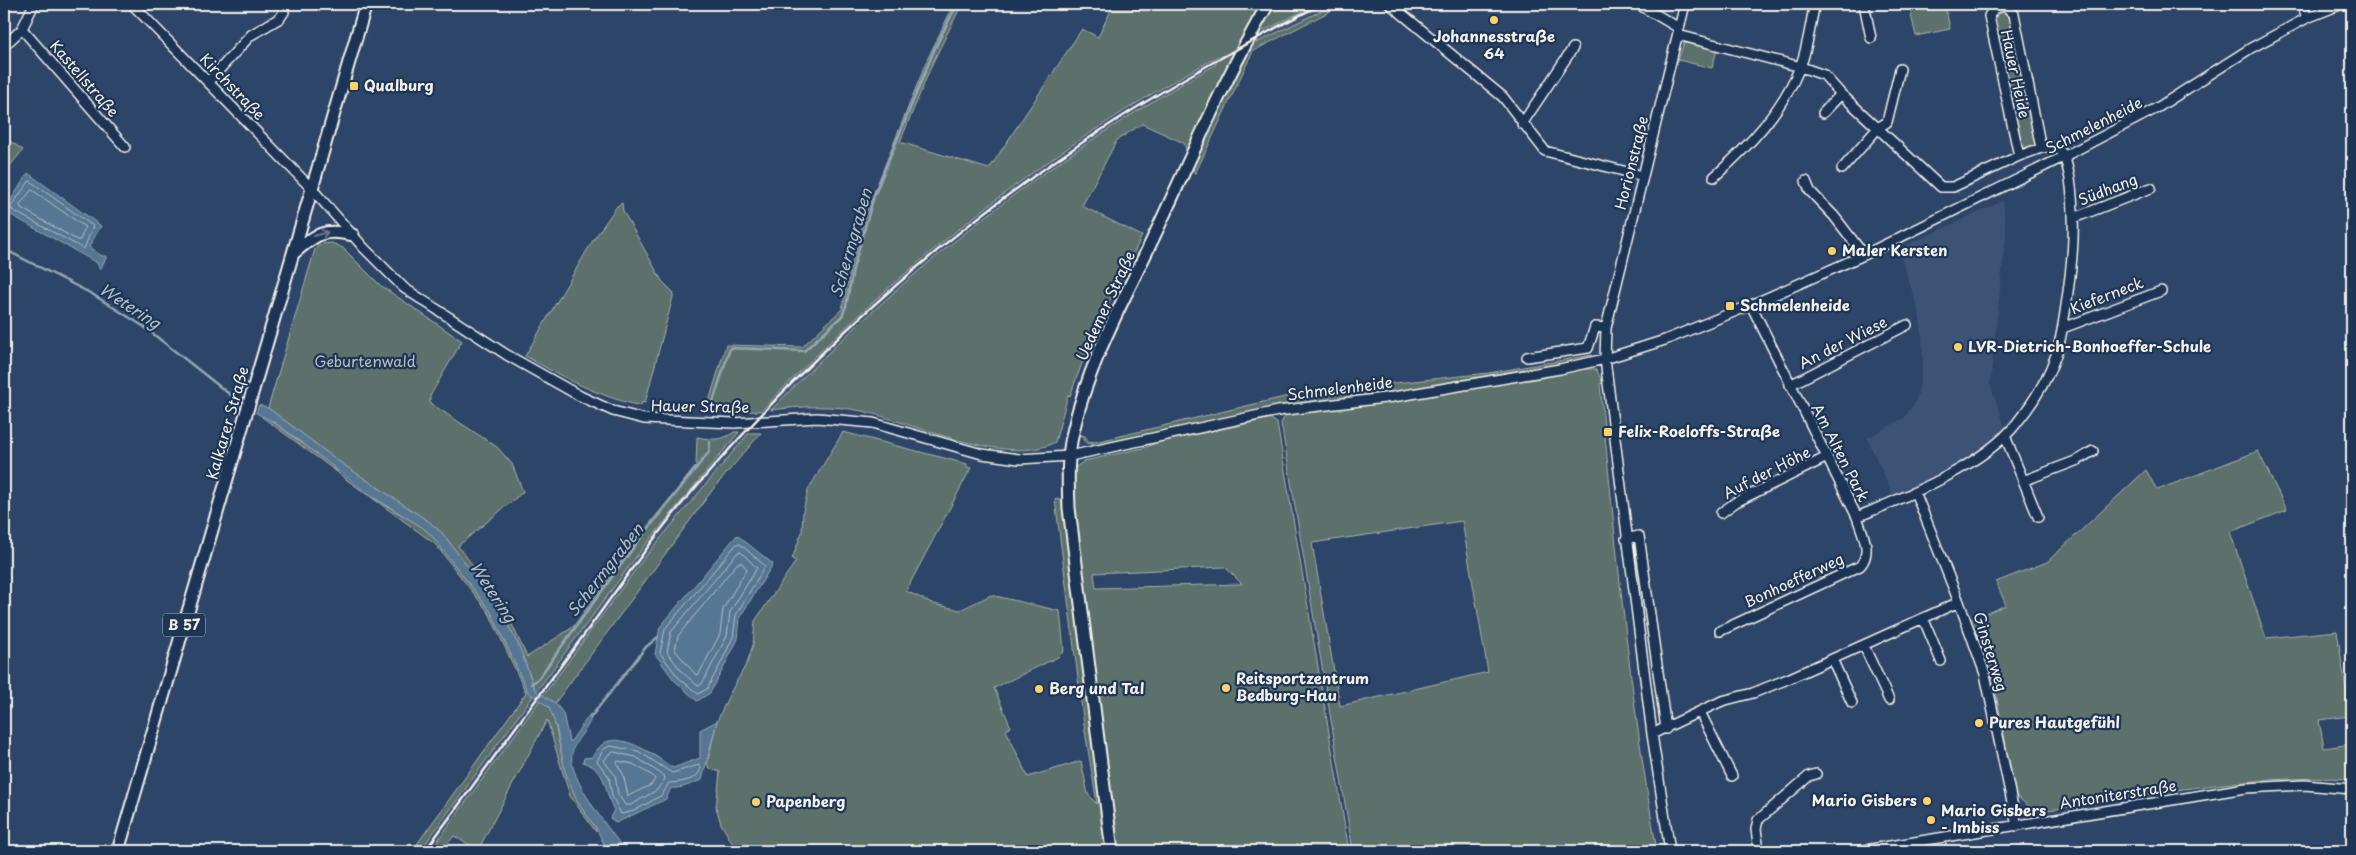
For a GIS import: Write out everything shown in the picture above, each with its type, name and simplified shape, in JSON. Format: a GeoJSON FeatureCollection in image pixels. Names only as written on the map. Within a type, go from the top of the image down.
{"type":"FeatureCollection","features":[{"type":"Feature","properties":{"kind":"main road","name":"Kalkarer Straße"},"geometry":{"type":"LineString","coordinates":[[118,851],[295,252],[366,4]]}},
{"type":"Feature","properties":{"kind":"main road","name":"Uedemer Straße"},"geometry":{"type":"LineString","coordinates":[[1112,851],[1072,542],[1068,477],[1073,432],[1099,352],[1228,77],[1268,4]]}},
{"type":"Feature","properties":{"kind":"main road"},"geometry":{"type":"LineString","coordinates":[[295,252],[312,237],[332,231],[353,235]]}},
{"type":"Feature","properties":{"kind":"street"},"geometry":{"type":"LineString","coordinates":[[4,46],[22,29],[34,4]]}},
{"type":"Feature","properties":{"kind":"street","name":"Kirchstraße"},"geometry":{"type":"LineString","coordinates":[[132,4],[313,190]]}},
{"type":"Feature","properties":{"kind":"street"},"geometry":{"type":"LineString","coordinates":[[208,82],[251,35],[280,18],[284,12],[282,4]]}},
{"type":"Feature","properties":{"kind":"street"},"geometry":{"type":"LineString","coordinates":[[1390,4],[1503,97],[1522,124],[1545,151],[1643,176]]}},
{"type":"Feature","properties":{"kind":"street"},"geometry":{"type":"LineString","coordinates":[[1638,4],[1679,31],[1824,75],[1841,94],[1941,187],[1953,187],[2019,156],[2042,148],[2052,146],[2058,149],[2063,158]]}},
{"type":"Feature","properties":{"kind":"street","name":"Horionstraße"},"geometry":{"type":"LineString","coordinates":[[1605,359],[1606,328],[1686,4]]}},
{"type":"Feature","properties":{"kind":"street"},"geometry":{"type":"LineString","coordinates":[[1714,177],[1743,151],[1760,132],[1786,95],[1800,67],[1814,4]]}},
{"type":"Feature","properties":{"kind":"street"},"geometry":{"type":"LineString","coordinates":[[1864,4],[1871,38]]}},
{"type":"Feature","properties":{"kind":"street"},"geometry":{"type":"LineString","coordinates":[[2302,4],[2307,18]]}},
{"type":"Feature","properties":{"kind":"street","name":"Schmelenheide"},"geometry":{"type":"LineString","coordinates":[[1070,456],[1278,411],[1411,394],[1605,359],[1665,340],[1752,305],[1864,255],[2063,158],[2157,108],[2251,48],[2307,18],[2342,4]]}},
{"type":"Feature","properties":{"kind":"street","name":"Hauer Heide"},"geometry":{"type":"LineString","coordinates":[[2019,156],[1989,16],[1994,8],[2000,6],[2005,6],[2014,14],[2042,148]]}},
{"type":"Feature","properties":{"kind":"street","name":"Kastellstraße"},"geometry":{"type":"LineString","coordinates":[[22,29],[125,147]]}},
{"type":"Feature","properties":{"kind":"street"},"geometry":{"type":"LineString","coordinates":[[1522,124],[1573,48]]}},
{"type":"Feature","properties":{"kind":"street"},"geometry":{"type":"LineString","coordinates":[[1842,169],[1878,128],[1887,122],[1900,69]]}},
{"type":"Feature","properties":{"kind":"street"},"geometry":{"type":"LineString","coordinates":[[1823,114],[1841,94]]}},
{"type":"Feature","properties":{"kind":"street","name":"Am Alten Park"},"geometry":{"type":"LineString","coordinates":[[1752,305],[1857,517],[1915,492],[1972,461],[2005,436],[2042,388],[2056,355],[2063,328],[2072,265],[2074,218],[2068,168],[2063,158]]}},
{"type":"Feature","properties":{"kind":"street"},"geometry":{"type":"LineString","coordinates":[[1806,181],[1810,191],[1834,216],[1864,255]]}},
{"type":"Feature","properties":{"kind":"street","name":"Südhang"},"geometry":{"type":"LineString","coordinates":[[2074,218],[2151,188]]}},
{"type":"Feature","properties":{"kind":"street","name":"Hauer Straße"},"geometry":{"type":"LineString","coordinates":[[313,190],[404,288],[507,355],[580,396],[612,411],[644,419],[734,423],[839,418],[895,428],[1001,458],[1038,459],[1070,456]]}},
{"type":"Feature","properties":{"kind":"street","name":"Kieferneck"},"geometry":{"type":"LineString","coordinates":[[2063,328],[2161,291]]}},
{"type":"Feature","properties":{"kind":"street","name":"An der Wiese"},"geometry":{"type":"LineString","coordinates":[[1790,384],[1907,325]]}},
{"type":"Feature","properties":{"kind":"street"},"geometry":{"type":"LineString","coordinates":[[1527,357],[1588,348],[1595,327],[1606,328]]}},
{"type":"Feature","properties":{"kind":"street"},"geometry":{"type":"LineString","coordinates":[[1605,359],[1626,539],[1670,851]]}},
{"type":"Feature","properties":{"kind":"street"},"geometry":{"type":"LineString","coordinates":[[2005,436],[2038,517]]}},
{"type":"Feature","properties":{"kind":"street"},"geometry":{"type":"LineString","coordinates":[[2023,481],[2078,460],[2093,451]]}},
{"type":"Feature","properties":{"kind":"street","name":"Auf der Höhe"},"geometry":{"type":"LineString","coordinates":[[1721,513],[1736,502],[1827,457]]}},
{"type":"Feature","properties":{"kind":"street","name":"Ginsterweg"},"geometry":{"type":"LineString","coordinates":[[1915,492],[1959,602],[1985,674],[2017,826]]}},
{"type":"Feature","properties":{"kind":"street","name":"Bonhoefferweg"},"geometry":{"type":"LineString","coordinates":[[1720,632],[1860,566],[1865,561],[1867,551],[1857,517]]}},
{"type":"Feature","properties":{"kind":"street"},"geometry":{"type":"LineString","coordinates":[[1626,539],[1639,536],[1666,728]]}},
{"type":"Feature","properties":{"kind":"street"},"geometry":{"type":"LineString","coordinates":[[1652,734],[1722,701],[1760,690],[1864,646],[1924,620],[1959,602]]}},
{"type":"Feature","properties":{"kind":"street"},"geometry":{"type":"LineString","coordinates":[[1924,620],[1941,661]]}},
{"type":"Feature","properties":{"kind":"street"},"geometry":{"type":"LineString","coordinates":[[1864,646],[1889,700]]}},
{"type":"Feature","properties":{"kind":"street"},"geometry":{"type":"LineString","coordinates":[[1832,659],[1852,702]]}},
{"type":"Feature","properties":{"kind":"street"},"geometry":{"type":"LineString","coordinates":[[1700,712],[1732,776]]}},
{"type":"Feature","properties":{"kind":"street"},"geometry":{"type":"LineString","coordinates":[[1759,851],[1756,829],[1758,820],[1809,776],[1816,774]]}},
{"type":"Feature","properties":{"kind":"street","name":"Antoniterstraße"},"geometry":{"type":"LineString","coordinates":[[1859,851],[2246,788],[2304,785],[2352,790]]}},
{"type":"Feature","properties":{"kind":"shaded area"},"geometry":{"type":"Polygon","coordinates":[[[1317,4],[1335,4],[1256,44],[1261,32],[1317,4]]]}},
{"type":"Feature","properties":{"kind":"shaded area"},"geometry":{"type":"Polygon","coordinates":[[[1220,55],[1215,65],[1047,170],[965,230],[857,324],[771,410],[761,411],[853,319],[961,225],[1097,129],[1220,55]]]}},
{"type":"Feature","properties":{"kind":"shaded area","name":"LVR-Dietrich-Bonhoeffer-Schule"},"geometry":{"type":"Polygon","coordinates":[[[2003,201],[2006,234],[1990,384],[2006,430],[1997,439],[1966,460],[1894,497],[1867,438],[1904,418],[1915,402],[1918,393],[1923,362],[1922,332],[1919,312],[1900,254],[1907,251],[1905,246],[2003,201]]]}},
{"type":"Feature","properties":{"kind":"shaded area"},"geometry":{"type":"Polygon","coordinates":[[[739,432],[749,433],[644,558],[543,696],[536,692],[642,549],[739,432]]]}},
{"type":"Feature","properties":{"kind":"shaded area"},"geometry":{"type":"Polygon","coordinates":[[[533,696],[540,700],[430,851],[420,851],[533,696]]]}},
{"type":"Feature","properties":{"kind":"green space"},"geometry":{"type":"Polygon","coordinates":[[[954,4],[962,4],[933,62],[900,142],[989,169],[1082,29],[1098,37],[1114,4],[1263,4],[1188,155],[1184,143],[1142,124],[1117,140],[1082,206],[1142,236],[1091,339],[1070,396],[1068,395],[1055,442],[1036,449],[1012,450],[987,447],[851,409],[816,407],[771,410],[821,359],[873,311],[980,221],[1094,139],[1153,101],[1215,65],[1219,56],[1155,92],[1094,131],[1034,172],[976,216],[919,261],[865,309],[761,411],[715,412],[707,408],[726,345],[802,347],[842,309],[851,266],[867,210],[927,60],[954,4]]]}},
{"type":"Feature","properties":{"kind":"green space"},"geometry":{"type":"Polygon","coordinates":[[[1272,4],[1317,4],[1261,32],[1256,43],[1335,4],[1344,4],[1253,51],[1195,174],[1192,165],[1221,101],[1272,4]]]}},
{"type":"Feature","properties":{"kind":"green space"},"geometry":{"type":"Polygon","coordinates":[[[1914,4],[1945,4],[1950,29],[1916,36],[1911,15],[1914,4]]]}},
{"type":"Feature","properties":{"kind":"green space"},"geometry":{"type":"Polygon","coordinates":[[[2005,12],[2012,16],[2036,142],[2034,147],[2026,151],[2020,148],[1994,20],[1999,13],[2005,12]]]}},
{"type":"Feature","properties":{"kind":"green space"},"geometry":{"type":"Polygon","coordinates":[[[1684,43],[1717,50],[1712,68],[1678,60],[1684,43]]]}},
{"type":"Feature","properties":{"kind":"green space"},"geometry":{"type":"Polygon","coordinates":[[[4,137],[23,150],[4,173],[4,137]]]}},
{"type":"Feature","properties":{"kind":"green space"},"geometry":{"type":"Polygon","coordinates":[[[622,203],[623,211],[662,281],[674,293],[645,403],[642,402],[641,406],[596,392],[567,379],[525,356],[592,242],[617,206],[622,203]]]}},
{"type":"Feature","properties":{"kind":"green space","name":"Geburtenwald"},"geometry":{"type":"Polygon","coordinates":[[[332,243],[343,248],[380,285],[462,341],[430,396],[430,403],[497,447],[512,464],[523,492],[458,546],[503,605],[527,657],[573,627],[634,543],[696,466],[697,437],[717,439],[734,432],[739,432],[642,549],[536,692],[519,646],[497,604],[442,533],[428,521],[341,463],[268,408],[315,249],[322,244],[332,243]]]}},
{"type":"Feature","properties":{"kind":"green space"},"geometry":{"type":"Polygon","coordinates":[[[1592,355],[1590,359],[1458,383],[1242,414],[1095,445],[1086,443],[1081,435],[1085,436],[1088,441],[1095,442],[1301,393],[1489,373],[1592,355]]]}},
{"type":"Feature","properties":{"kind":"green space"},"geometry":{"type":"Polygon","coordinates":[[[1585,369],[1596,369],[1603,383],[1600,384],[1624,618],[1647,793],[1657,851],[1353,851],[1281,423],[1286,414],[1385,403],[1585,369]],[[1462,521],[1312,543],[1340,706],[1488,672],[1462,521]]]}},
{"type":"Feature","properties":{"kind":"green space"},"geometry":{"type":"Polygon","coordinates":[[[263,415],[333,466],[342,476],[262,417],[263,415]]]}},
{"type":"Feature","properties":{"kind":"green space"},"geometry":{"type":"Polygon","coordinates":[[[1268,417],[1277,423],[1349,851],[1116,851],[1072,500],[1073,469],[1084,461],[1143,448],[1172,437],[1268,417]],[[1225,567],[1094,573],[1096,588],[1242,584],[1225,567]]]}},
{"type":"Feature","properties":{"kind":"green space"},"geometry":{"type":"Polygon","coordinates":[[[843,432],[967,464],[967,467],[971,468],[906,591],[934,604],[960,610],[991,595],[1060,611],[1064,651],[1058,657],[994,688],[1011,727],[1006,730],[1028,777],[1081,761],[1088,794],[1097,804],[1084,725],[1055,499],[1061,500],[1080,627],[1107,851],[737,851],[721,824],[716,807],[720,772],[711,769],[707,765],[717,721],[747,663],[753,645],[755,621],[796,561],[792,559],[802,532],[803,511],[808,490],[843,432]]]}},
{"type":"Feature","properties":{"kind":"green space"},"geometry":{"type":"Polygon","coordinates":[[[749,433],[761,433],[714,488],[555,703],[543,696],[644,558],[749,433]]]}},
{"type":"Feature","properties":{"kind":"green space"},"geometry":{"type":"Polygon","coordinates":[[[2258,451],[2287,510],[2230,532],[2266,638],[2337,631],[2350,716],[2319,720],[2324,748],[2352,744],[2352,779],[2312,778],[2233,783],[2154,793],[2036,812],[2016,796],[1996,694],[1970,620],[2006,605],[1996,582],[2047,562],[2146,470],[2157,490],[2258,451]]]}},
{"type":"Feature","properties":{"kind":"green space"},"geometry":{"type":"Polygon","coordinates":[[[362,490],[422,527],[432,536],[491,612],[528,692],[533,696],[420,851],[412,851],[526,693],[489,613],[435,544],[362,490]]]}},
{"type":"Feature","properties":{"kind":"green space"},"geometry":{"type":"Polygon","coordinates":[[[540,700],[549,707],[553,715],[565,771],[578,803],[596,828],[596,832],[570,796],[547,720],[478,850],[454,836],[442,851],[430,851],[540,700]]]}},
{"type":"Feature","properties":{"kind":"water"},"geometry":{"type":"Polygon","coordinates":[[[28,173],[101,226],[89,247],[102,256],[107,256],[100,270],[97,263],[4,211],[28,173]]]}},
{"type":"Feature","properties":{"kind":"water"},"geometry":{"type":"Polygon","coordinates":[[[259,405],[268,408],[341,463],[428,521],[442,533],[497,604],[519,646],[535,690],[555,703],[563,713],[569,741],[571,741],[590,714],[592,715],[576,743],[572,753],[572,764],[576,776],[591,804],[625,851],[611,851],[605,846],[596,828],[578,803],[565,771],[556,726],[549,707],[528,692],[491,612],[432,536],[422,527],[373,497],[276,423],[256,413],[259,405]]]}},
{"type":"Feature","properties":{"kind":"water"},"geometry":{"type":"Polygon","coordinates":[[[737,535],[773,564],[740,617],[738,639],[710,693],[697,701],[674,680],[655,654],[660,627],[737,535]]]}},
{"type":"Feature","properties":{"kind":"water"},"geometry":{"type":"Polygon","coordinates":[[[717,721],[702,780],[683,787],[671,788],[666,799],[616,823],[610,818],[614,810],[604,782],[597,770],[583,762],[584,758],[592,757],[604,743],[617,740],[643,749],[673,768],[700,758],[700,730],[717,721]]]}},
{"type":"Feature","properties":{"kind":"waterway","name":"Schermgraben"},"geometry":{"type":"LineString","coordinates":[[711,408],[730,348],[804,351],[842,316],[874,196],[935,48],[957,4]]}},
{"type":"Feature","properties":{"kind":"waterway","name":"Wetering"},"geometry":{"type":"LineString","coordinates":[[4,249],[92,294],[143,326],[233,397]]}},
{"type":"Feature","properties":{"kind":"waterway","name":"Schermgraben"},"geometry":{"type":"LineString","coordinates":[[531,684],[538,679],[636,544],[709,452],[710,442]]}},
{"type":"Feature","properties":{"kind":"waterway"},"geometry":{"type":"LineString","coordinates":[[590,718],[646,647],[658,637]]}},
{"type":"Feature","properties":{"kind":"railway"},"geometry":{"type":"LineString","coordinates":[[425,851],[667,522],[752,425],[811,364],[935,252],[1001,200],[1069,152],[1139,106],[1212,63],[1323,4]]}},
{"type":"Feature","properties":{"kind":"place","name":"Johannesstraße 64"},"geometry":{"type":"Point","coordinates":[1494,20]}},
{"type":"Feature","properties":{"kind":"place","name":"Qualburg"},"geometry":{"type":"Point","coordinates":[354,86]}},
{"type":"Feature","properties":{"kind":"place","name":"Maler Kersten"},"geometry":{"type":"Point","coordinates":[1832,251]}},
{"type":"Feature","properties":{"kind":"place","name":"Schmelenheide"},"geometry":{"type":"Point","coordinates":[1730,306]}},
{"type":"Feature","properties":{"kind":"place","name":"LVR-Dietrich-Bonhoeffer-Schule"},"geometry":{"type":"Point","coordinates":[1958,347]}},
{"type":"Feature","properties":{"kind":"place","name":"Felix-Roeloffs-Straße"},"geometry":{"type":"Point","coordinates":[1608,432]}},
{"type":"Feature","properties":{"kind":"place","name":"Reitsportzentrum Bedburg-Hau"},"geometry":{"type":"Point","coordinates":[1226,688]}},
{"type":"Feature","properties":{"kind":"place","name":"Berg und Tal"},"geometry":{"type":"Point","coordinates":[1039,689]}},
{"type":"Feature","properties":{"kind":"place","name":"Pures Hautgefühl"},"geometry":{"type":"Point","coordinates":[1979,723]}},
{"type":"Feature","properties":{"kind":"place","name":"Mario Gisbers"},"geometry":{"type":"Point","coordinates":[1927,801]}},
{"type":"Feature","properties":{"kind":"place","name":"Papenberg"},"geometry":{"type":"Point","coordinates":[756,802]}},
{"type":"Feature","properties":{"kind":"place","name":"Mario Gisbers - Imbiss"},"geometry":{"type":"Point","coordinates":[1931,820]}}]}
